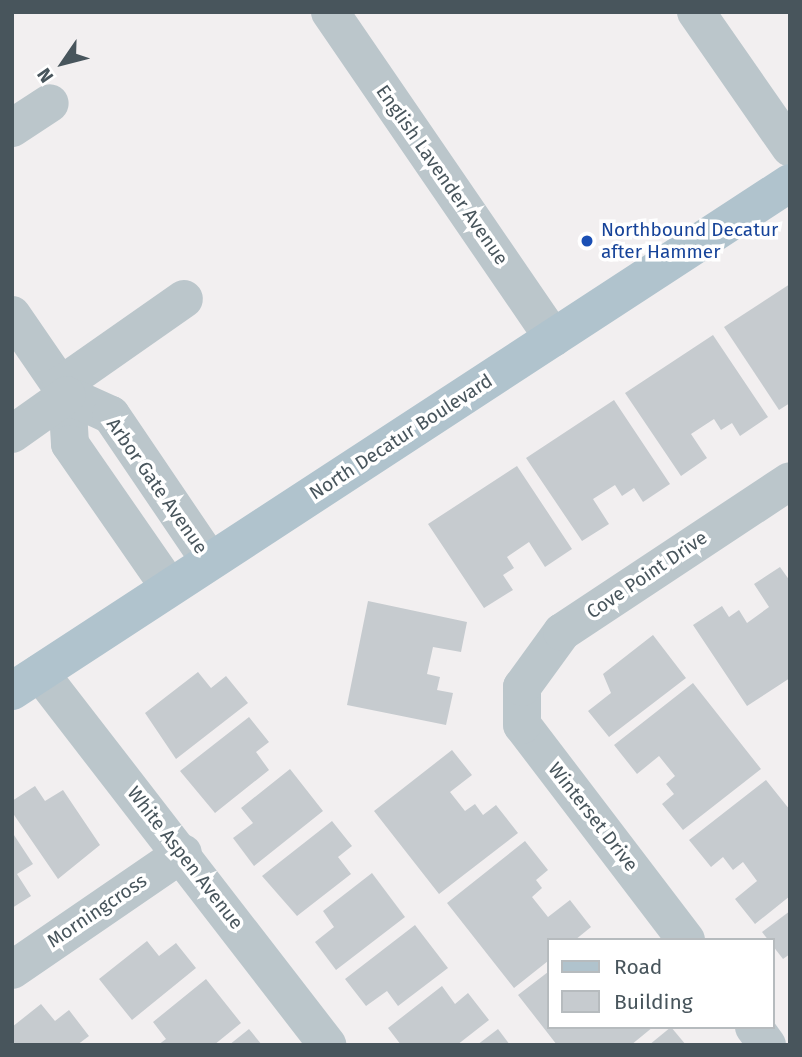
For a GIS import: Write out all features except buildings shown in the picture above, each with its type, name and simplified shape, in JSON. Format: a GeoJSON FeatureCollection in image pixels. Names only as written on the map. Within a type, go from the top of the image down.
{"type":"FeatureCollection","features":[{"type":"Feature","properties":{"kind":"main road","name":"North Decatur Boulevard"},"geometry":{"type":"LineString","coordinates":[[26,682],[169,586],[790,183]]}},
{"type":"Feature","properties":{"kind":"street","name":"English Lavender Avenue"},"geometry":{"type":"LineString","coordinates":[[330,12],[554,338]]}},
{"type":"Feature","properties":{"kind":"street"},"geometry":{"type":"LineString","coordinates":[[696,12],[790,147]]}},
{"type":"Feature","properties":{"kind":"street"},"geometry":{"type":"LineString","coordinates":[[12,128],[50,103]]}},
{"type":"Feature","properties":{"kind":"street"},"geometry":{"type":"LineString","coordinates":[[12,434],[64,390],[184,299]]}},
{"type":"Feature","properties":{"kind":"street"},"geometry":{"type":"LineString","coordinates":[[12,315],[64,390],[71,444],[169,586]]}},
{"type":"Feature","properties":{"kind":"street","name":"Arbor Gate Avenue"},"geometry":{"type":"LineString","coordinates":[[64,390],[111,415],[209,561]]}},
{"type":"Feature","properties":{"kind":"street","name":"Cove Point Drive"},"geometry":{"type":"LineString","coordinates":[[522,687],[562,632],[790,481]]}},
{"type":"Feature","properties":{"kind":"street","name":"White Aspen Avenue"},"geometry":{"type":"LineString","coordinates":[[26,682],[183,853],[328,1045]]}},
{"type":"Feature","properties":{"kind":"street","name":"Winterset Drive"},"geometry":{"type":"LineString","coordinates":[[522,687],[522,725],[684,938]]}},
{"type":"Feature","properties":{"kind":"street","name":"Morningcross"},"geometry":{"type":"LineString","coordinates":[[12,970],[183,853]]}},
{"type":"Feature","properties":{"kind":"street"},"geometry":{"type":"LineString","coordinates":[[755,1029],[767,1045]]}},
{"type":"Feature","properties":{"kind":"place","name":"Northbound Decatur after Hammer"},"geometry":{"type":"Point","coordinates":[587,241]}}]}
